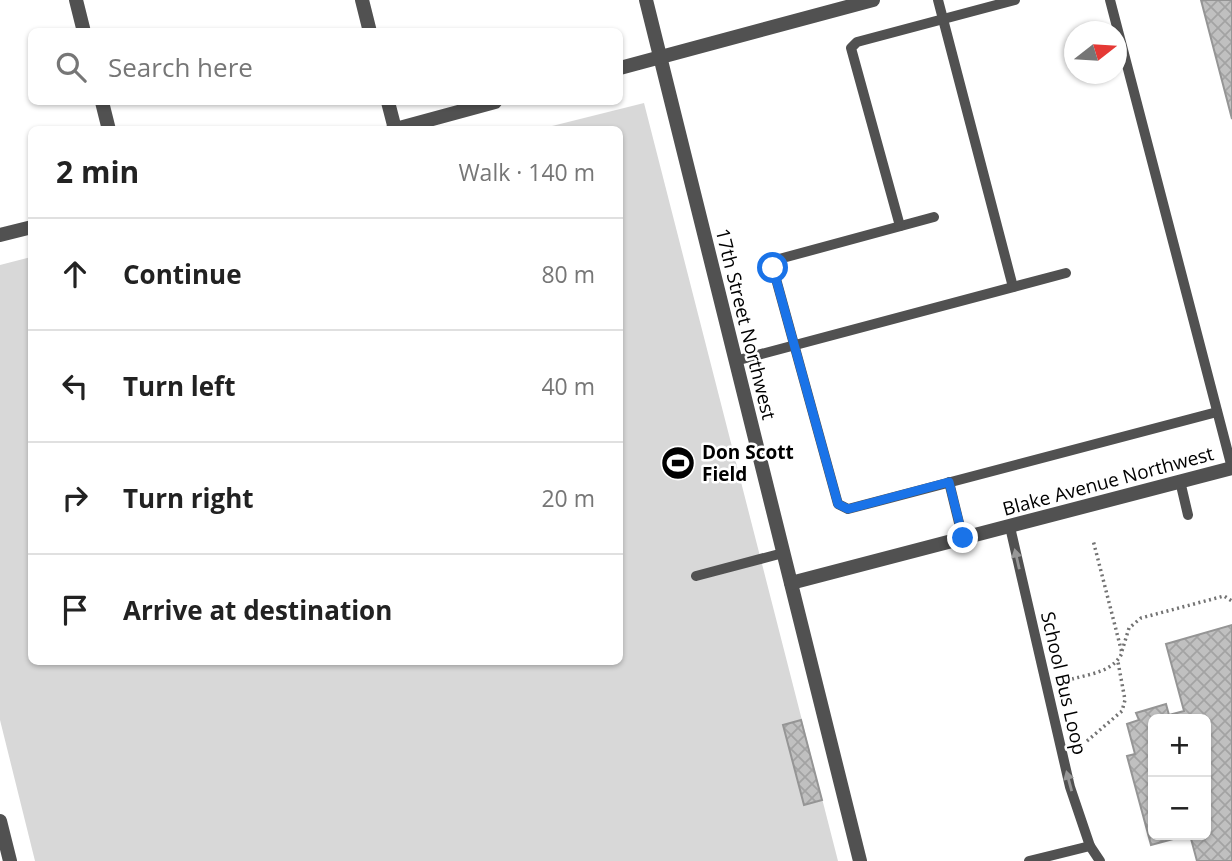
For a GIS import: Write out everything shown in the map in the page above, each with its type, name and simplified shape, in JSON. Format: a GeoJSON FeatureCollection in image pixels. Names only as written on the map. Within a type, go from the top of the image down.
{"type":"FeatureCollection","features":[{"type":"Feature","properties":{"kind":"street"},"geometry":{"type":"LineString","coordinates":[[76,0],[83,28]]}},
{"type":"Feature","properties":{"kind":"street"},"geometry":{"type":"LineString","coordinates":[[362,0],[369,28]]}},
{"type":"Feature","properties":{"kind":"street","name":"17th Street Northwest"},"geometry":{"type":"LineString","coordinates":[[646,0],[860,861]]}},
{"type":"Feature","properties":{"kind":"street"},"geometry":{"type":"LineString","coordinates":[[623,67],[873,0]]}},
{"type":"Feature","properties":{"kind":"street"},"geometry":{"type":"LineString","coordinates":[[103,105],[108,126]]}},
{"type":"Feature","properties":{"kind":"street"},"geometry":{"type":"LineString","coordinates":[[389,105],[393,126]]}},
{"type":"Feature","properties":{"kind":"street"},"geometry":{"type":"LineString","coordinates":[[405,126],[484,105]]}},
{"type":"Feature","properties":{"kind":"street"},"geometry":{"type":"LineString","coordinates":[[0,235],[28,228]]}},
{"type":"Feature","properties":{"kind":"street","name":"Blake Avenue Northwest"},"geometry":{"type":"LineString","coordinates":[[791,583],[1232,468]]}},
{"type":"Feature","properties":{"kind":"street"},"geometry":{"type":"LineString","coordinates":[[0,821],[10,861]]}},
{"type":"Feature","properties":{"kind":"lane"},"geometry":{"type":"LineString","coordinates":[[938,0],[1013,287]]}},
{"type":"Feature","properties":{"kind":"lane"},"geometry":{"type":"LineString","coordinates":[[900,226],[851,48],[857,42],[1015,0]]}},
{"type":"Feature","properties":{"kind":"lane"},"geometry":{"type":"LineString","coordinates":[[1110,0],[1232,468]]}},
{"type":"Feature","properties":{"kind":"lane"},"geometry":{"type":"LineString","coordinates":[[934,217],[779,260],[773,268],[838,504],[848,509],[1217,412]]}},
{"type":"Feature","properties":{"kind":"lane"},"geometry":{"type":"LineString","coordinates":[[735,361],[1066,273]]}},
{"type":"Feature","properties":{"kind":"lane"},"geometry":{"type":"LineString","coordinates":[[1180,481],[1188,515]]}},
{"type":"Feature","properties":{"kind":"lane"},"geometry":{"type":"LineString","coordinates":[[949,482],[963,538]]}},
{"type":"Feature","properties":{"kind":"lane","name":"School Bus Loop"},"geometry":{"type":"LineString","coordinates":[[1010,527],[1065,766],[1090,846],[1100,861]]}},
{"type":"Feature","properties":{"kind":"lane"},"geometry":{"type":"LineString","coordinates":[[696,576],[783,553]]}},
{"type":"Feature","properties":{"kind":"lane"},"geometry":{"type":"LineString","coordinates":[[1029,861],[1090,846]]}},
{"type":"Feature","properties":{"kind":"path"},"geometry":{"type":"LineString","coordinates":[[1093,540],[1122,653]]}},
{"type":"Feature","properties":{"kind":"path"},"geometry":{"type":"LineString","coordinates":[[1072,679],[1108,669],[1118,662],[1129,628],[1141,618],[1224,596],[1232,601]]}},
{"type":"Feature","properties":{"kind":"path"},"geometry":{"type":"LineString","coordinates":[[1087,741],[1122,710],[1125,700],[1118,662]]}},
{"type":"Feature","properties":{"kind":"shaded area","name":"Don Scott Field"},"geometry":{"type":"Polygon","coordinates":[[[644,103],[838,861],[35,861],[0,720],[0,265],[28,258],[28,665],[623,665],[623,126],[552,126],[644,103]]]}},
{"type":"Feature","properties":{"kind":"building"},"geometry":{"type":"Polygon","coordinates":[[[1201,0],[1232,0],[1232,119],[1201,0]]]}},
{"type":"Feature","properties":{"kind":"building"},"geometry":{"type":"Polygon","coordinates":[[[1232,625],[1232,861],[1197,861],[1191,840],[1211,840],[1211,714],[1173,714],[1184,711],[1166,644],[1232,625]]]}},
{"type":"Feature","properties":{"kind":"building"},"geometry":{"type":"Polygon","coordinates":[[[1166,704],[1169,714],[1148,714],[1148,834],[1127,756],[1135,754],[1127,724],[1139,720],[1136,713],[1166,704]]]}},
{"type":"Feature","properties":{"kind":"building"},"geometry":{"type":"Polygon","coordinates":[[[801,720],[822,800],[804,805],[783,725],[801,720]]]}},
{"type":"Feature","properties":{"kind":"building"},"geometry":{"type":"Polygon","coordinates":[[[1150,840],[1170,840],[1151,845],[1150,840]]]}},
{"type":"Feature","properties":{"kind":"place","name":"Don Scott Field"},"geometry":{"type":"Point","coordinates":[678,463]}},
{"type":"Feature","properties":{"kind":"route"},"geometry":{"type":"LineString","coordinates":[[773,268],[838,504],[848,509],[949,482],[963,538]]}}]}
